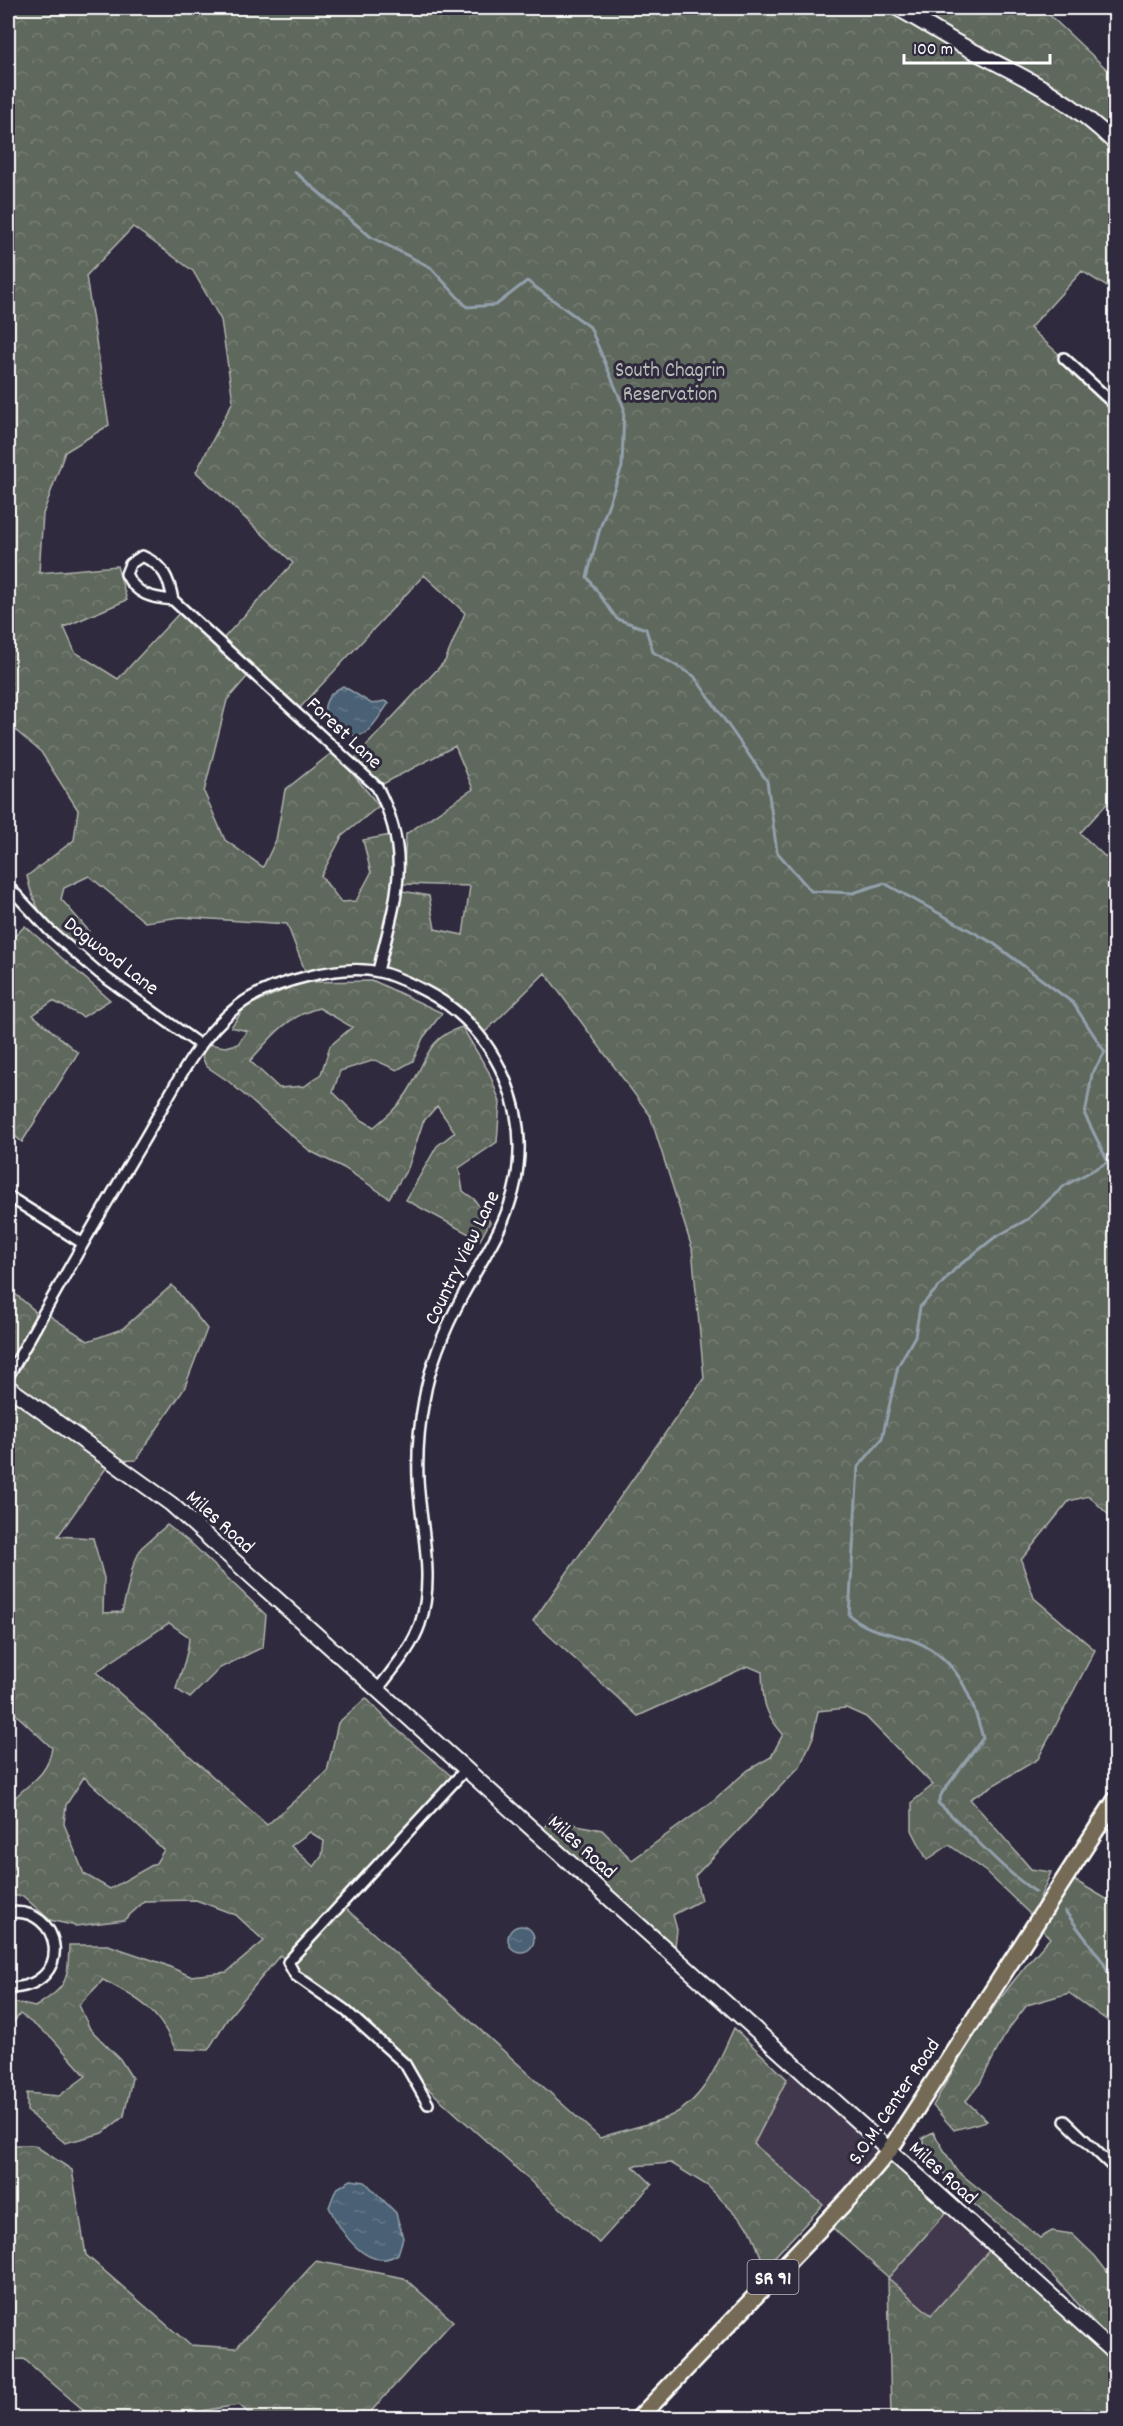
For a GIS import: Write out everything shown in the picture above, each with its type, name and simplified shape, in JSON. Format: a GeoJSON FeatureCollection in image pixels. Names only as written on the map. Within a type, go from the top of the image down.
{"type":"FeatureCollection","features":[{"type":"Feature","properties":{"kind":"main road"},"geometry":{"type":"LineString","coordinates":[[897,8],[962,45],[1029,78],[1096,124],[1116,144]]}},
{"type":"Feature","properties":{"kind":"main road","name":"Miles Road"},"geometry":{"type":"LineString","coordinates":[[8,1387],[171,1504],[1116,2354]]}},
{"type":"Feature","properties":{"kind":"main road","name":"S.O.M. Center Road"},"geometry":{"type":"LineString","coordinates":[[639,2418],[850,2197],[889,2151],[1116,1799]]}},
{"type":"Feature","properties":{"kind":"street"},"geometry":{"type":"LineString","coordinates":[[1064,358],[1116,406]]}},
{"type":"Feature","properties":{"kind":"street","name":"Forest Lane"},"geometry":{"type":"LineString","coordinates":[[173,600],[169,578],[154,561],[142,556],[130,564],[126,574],[132,587],[152,598],[173,600],[377,787],[389,810],[397,834],[399,881],[378,971]]}},
{"type":"Feature","properties":{"kind":"street","name":"Dogwood Lane"},"geometry":{"type":"LineString","coordinates":[[8,886],[49,930],[99,973],[200,1045]]}},
{"type":"Feature","properties":{"kind":"street","name":"Country View Lane"},"geometry":{"type":"LineString","coordinates":[[8,1377],[82,1244],[200,1045],[238,1006],[269,987],[307,976],[378,971],[439,999],[467,1019],[487,1045],[513,1102],[518,1159],[511,1201],[494,1240],[449,1321],[434,1357],[420,1424],[418,1477],[428,1596],[420,1628],[378,1689]]}},
{"type":"Feature","properties":{"kind":"street"},"geometry":{"type":"LineString","coordinates":[[8,1196],[82,1244]]}},
{"type":"Feature","properties":{"kind":"street"},"geometry":{"type":"LineString","coordinates":[[428,2103],[405,2064],[345,2010],[295,1975],[288,1962],[466,1769]]}},
{"type":"Feature","properties":{"kind":"street"},"geometry":{"type":"LineString","coordinates":[[8,1913],[20,1911],[44,1922],[51,1935],[55,1953],[46,1974],[39,1982],[28,1987],[8,1988]]}},
{"type":"Feature","properties":{"kind":"street"},"geometry":{"type":"LineString","coordinates":[[1065,2121],[1116,2170]]}},
{"type":"Feature","properties":{"kind":"shaded area"},"geometry":{"type":"Polygon","coordinates":[[[794,2066],[889,2151],[833,2214],[754,2144],[794,2066]]]}},
{"type":"Feature","properties":{"kind":"shaded area"},"geometry":{"type":"Polygon","coordinates":[[[951,2207],[994,2245],[931,2316],[888,2277],[951,2207]]]}},
{"type":"Feature","properties":{"kind":"green space","name":"South Chagrin Reservation"},"geometry":{"type":"Polygon","coordinates":[[[8,8],[1042,8],[1115,77],[1115,292],[1082,271],[1030,328],[1116,406],[1115,795],[1080,833],[1115,866],[1115,1521],[1089,1496],[1069,1501],[1021,1560],[1034,1598],[1095,1650],[1038,1759],[970,1799],[1031,1869],[1051,1872],[1032,1916],[982,1868],[949,1845],[927,1860],[912,1830],[912,1802],[933,1785],[866,1717],[846,1708],[818,1711],[813,1737],[800,1766],[695,1876],[701,1900],[673,1915],[677,1930],[675,1946],[543,1830],[552,1814],[577,1825],[602,1830],[632,1860],[709,1804],[748,1770],[771,1757],[783,1734],[771,1719],[765,1705],[762,1672],[748,1666],[638,1716],[533,1621],[704,1378],[692,1248],[650,1115],[545,973],[481,1036],[439,999],[378,971],[307,976],[287,924],[181,917],[145,922],[89,876],[64,888],[61,899],[89,931],[79,948],[44,918],[34,900],[27,876],[74,840],[78,810],[41,752],[8,724],[8,8]],[[133,227],[86,276],[109,425],[65,452],[43,514],[39,573],[117,566],[127,600],[64,627],[75,652],[118,679],[183,609],[220,642],[293,563],[196,472],[233,401],[221,320],[193,271],[133,227]],[[424,575],[297,711],[252,671],[227,700],[204,792],[225,840],[263,867],[276,840],[285,790],[334,751],[379,806],[342,836],[321,876],[341,902],[356,901],[371,873],[363,840],[397,834],[397,890],[429,896],[435,929],[463,935],[470,886],[403,884],[406,834],[473,789],[455,746],[377,787],[352,761],[445,661],[465,613],[424,575]]]}},
{"type":"Feature","properties":{"kind":"green space"},"geometry":{"type":"Polygon","coordinates":[[[25,926],[110,1000],[83,1017],[53,1001],[33,1015],[78,1053],[22,1142],[8,1130],[8,943],[25,926]]]}},
{"type":"Feature","properties":{"kind":"green space"},"geometry":{"type":"Polygon","coordinates":[[[374,981],[442,1013],[423,1038],[413,1061],[397,1070],[375,1060],[340,1071],[333,1092],[360,1119],[374,1127],[392,1112],[403,1098],[433,1045],[440,1038],[462,1027],[489,1072],[500,1102],[497,1142],[459,1168],[463,1191],[474,1199],[490,1222],[480,1240],[406,1200],[437,1146],[455,1132],[437,1106],[423,1122],[408,1168],[389,1198],[344,1168],[310,1151],[228,1081],[206,1066],[202,1056],[208,1044],[225,1047],[238,1044],[247,1031],[231,1027],[245,1007],[303,982],[374,981]],[[319,1008],[298,1016],[280,1028],[250,1061],[279,1088],[305,1086],[321,1074],[330,1046],[352,1027],[319,1008]]]}},
{"type":"Feature","properties":{"kind":"green space"},"geometry":{"type":"Polygon","coordinates":[[[172,1285],[207,1329],[184,1389],[136,1460],[111,1461],[58,1536],[93,1538],[104,1578],[103,1613],[122,1612],[133,1566],[141,1548],[167,1525],[192,1544],[266,1615],[263,1647],[220,1668],[190,1698],[176,1689],[186,1658],[189,1637],[169,1623],[96,1672],[267,1825],[327,1772],[338,1723],[366,1698],[393,1726],[456,1780],[342,1905],[600,2138],[668,2117],[692,2101],[716,2067],[734,2028],[787,2079],[754,2144],[823,2205],[765,2267],[750,2229],[708,2186],[671,2163],[633,2166],[652,2184],[599,2243],[280,1955],[228,2018],[208,2050],[175,2049],[162,2025],[147,2007],[103,1980],[79,2005],[90,2029],[120,2059],[132,2078],[124,2116],[103,2133],[65,2143],[27,2111],[27,2093],[59,2096],[86,2076],[52,2038],[20,2014],[8,2029],[8,2001],[35,2007],[60,1988],[68,1968],[69,1945],[108,1945],[161,1963],[190,1976],[227,1972],[264,1941],[236,1915],[196,1900],[145,1901],[124,1920],[76,1926],[50,1920],[23,1896],[8,1896],[8,1806],[40,1775],[52,1748],[8,1707],[8,1412],[21,1397],[8,1387],[8,1288],[34,1310],[36,1324],[44,1312],[88,1341],[122,1329],[172,1285]],[[84,1777],[66,1805],[64,1824],[84,1874],[110,1889],[156,1863],[164,1850],[84,1777]],[[310,1832],[291,1846],[314,1867],[322,1856],[324,1841],[310,1832]]]}},
{"type":"Feature","properties":{"kind":"green space"},"geometry":{"type":"Polygon","coordinates":[[[1074,1880],[1115,1904],[1115,2026],[1069,1993],[1027,2005],[1007,2031],[980,2083],[966,2101],[987,2121],[954,2130],[933,2106],[958,2061],[986,2018],[1050,1938],[1041,1929],[1074,1880]]]}},
{"type":"Feature","properties":{"kind":"green space"},"geometry":{"type":"Polygon","coordinates":[[[933,2132],[956,2170],[1040,2238],[1052,2231],[1072,2234],[1095,2256],[1115,2282],[1115,2346],[1039,2262],[969,2200],[943,2172],[922,2138],[933,2132]]]}},
{"type":"Feature","properties":{"kind":"green space"},"geometry":{"type":"Polygon","coordinates":[[[8,2145],[34,2145],[72,2170],[86,2255],[190,2345],[236,2348],[316,2261],[404,2278],[453,2321],[365,2418],[255,2418],[239,2405],[195,2412],[188,2418],[93,2418],[24,2359],[8,2360],[8,2145]]]}},
{"type":"Feature","properties":{"kind":"green space"},"geometry":{"type":"Polygon","coordinates":[[[889,2151],[951,2207],[888,2278],[826,2222],[889,2151]]]}},
{"type":"Feature","properties":{"kind":"green space"},"geometry":{"type":"Polygon","coordinates":[[[994,2245],[1115,2354],[1115,2418],[891,2418],[888,2278],[931,2315],[994,2245]]]}},
{"type":"Feature","properties":{"kind":"water"},"geometry":{"type":"Polygon","coordinates":[[[343,686],[372,704],[384,701],[389,703],[375,723],[365,733],[357,736],[338,730],[330,723],[326,714],[325,705],[331,695],[343,686]]]}},
{"type":"Feature","properties":{"kind":"water"},"geometry":{"type":"Polygon","coordinates":[[[1115,805],[1115,833],[1108,820],[1115,805]]]}},
{"type":"Feature","properties":{"kind":"water"},"geometry":{"type":"Polygon","coordinates":[[[521,1926],[530,1930],[534,1939],[530,1948],[521,1952],[512,1948],[508,1939],[512,1930],[521,1926]]]}},
{"type":"Feature","properties":{"kind":"water"},"geometry":{"type":"Polygon","coordinates":[[[351,2180],[365,2182],[396,2213],[403,2238],[398,2254],[387,2259],[365,2254],[347,2238],[340,2227],[329,2207],[336,2189],[351,2180]]]}},
{"type":"Feature","properties":{"kind":"waterway"},"geometry":{"type":"LineString","coordinates":[[295,172],[371,237],[430,267],[467,307],[496,305],[527,281],[590,327],[624,408],[622,467],[600,528],[587,577],[617,619],[646,629],[653,652],[694,676],[767,781],[777,852],[811,891],[853,893],[884,883],[993,943],[1073,1003],[1105,1052],[1092,1074],[1085,1115],[1108,1162],[1064,1186],[1028,1219],[994,1238],[956,1268],[920,1307],[915,1336],[898,1366],[882,1439],[858,1467],[849,1615],[866,1626],[917,1642],[931,1650],[943,1659],[962,1681],[974,1708],[983,1738],[942,1793],[938,1803],[997,1861],[1036,1892]]}},
{"type":"Feature","properties":{"kind":"waterway"},"geometry":{"type":"LineString","coordinates":[[1065,1911],[1103,1962],[1116,1990]]}}]}
